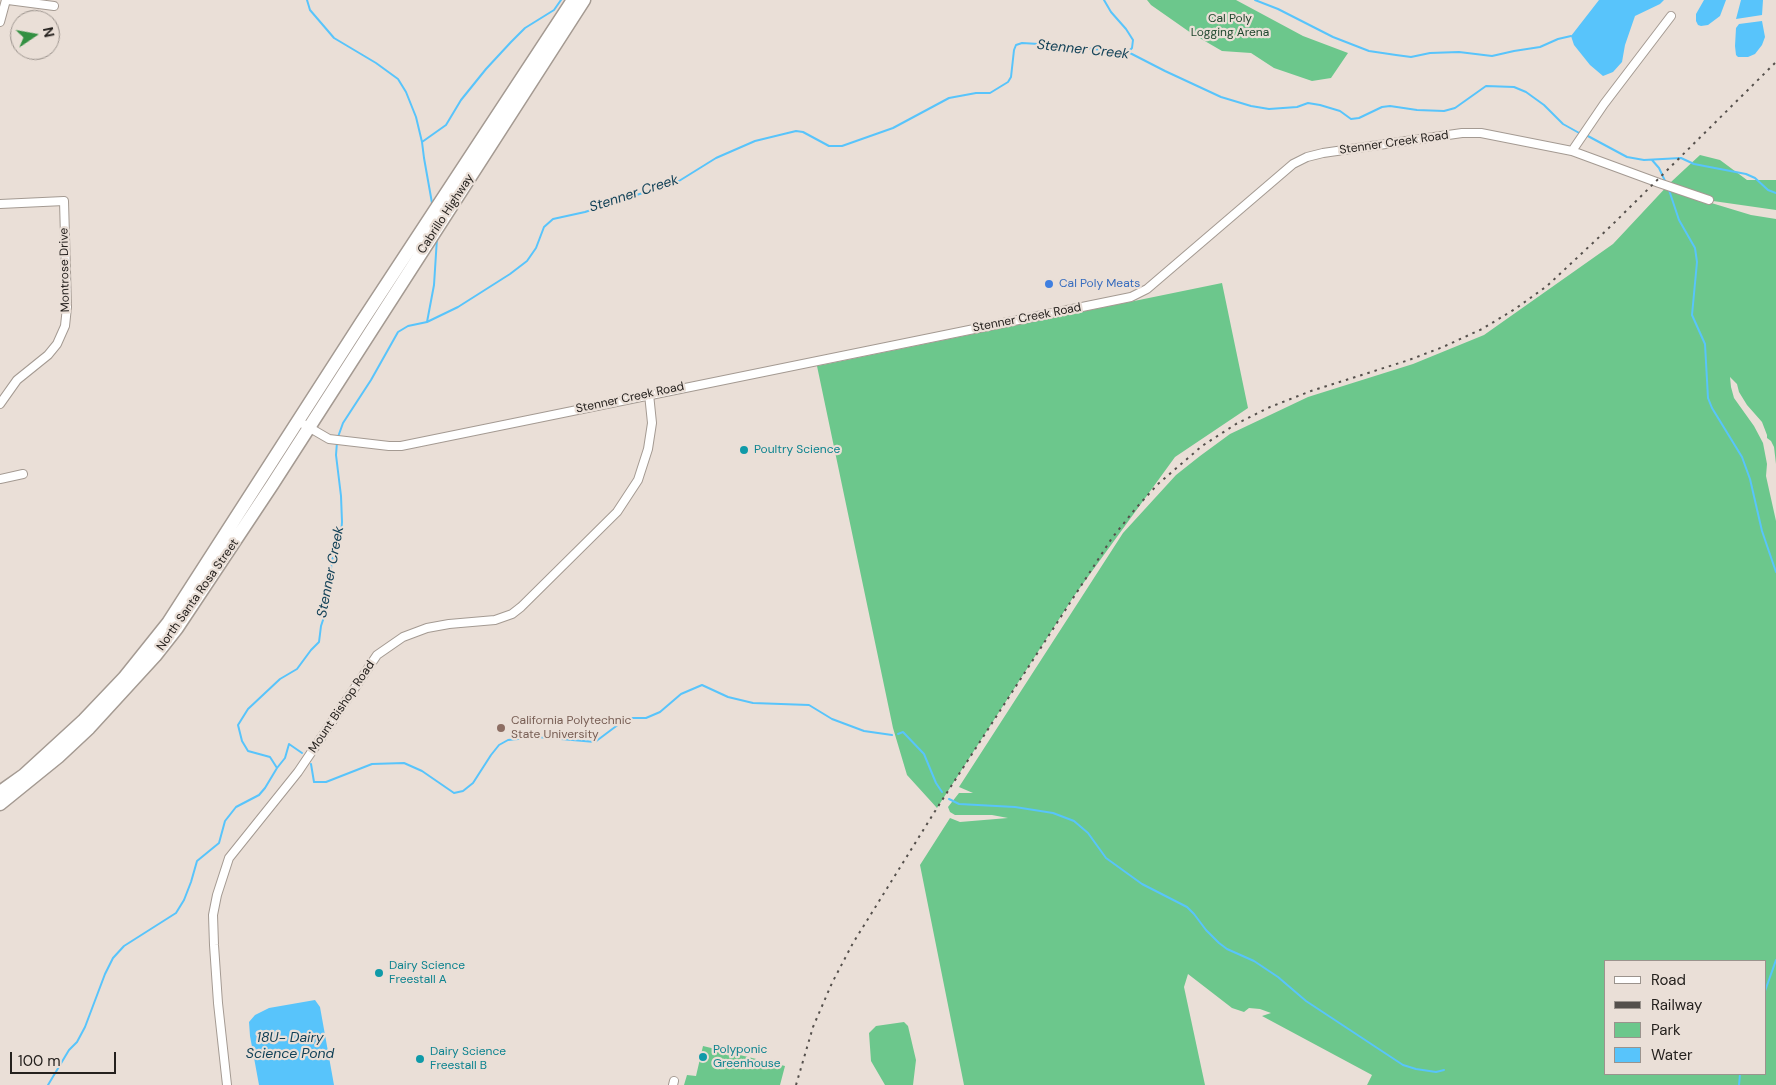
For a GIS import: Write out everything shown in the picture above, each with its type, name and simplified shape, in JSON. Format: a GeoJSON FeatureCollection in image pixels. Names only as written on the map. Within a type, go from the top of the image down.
{"type":"FeatureCollection","features":[{"type":"Feature","properties":{"kind":"highway","name":"Cabrillo Highway"},"geometry":{"type":"LineString","coordinates":[[303,425],[506,100],[573,0]]}},
{"type":"Feature","properties":{"kind":"highway","name":"Cabrillo Highway"},"geometry":{"type":"LineString","coordinates":[[303,425],[584,0]]}},
{"type":"Feature","properties":{"kind":"highway","name":"North Santa Rosa Street"},"geometry":{"type":"LineString","coordinates":[[0,792],[59,745],[124,678],[148,650],[303,425]]}},
{"type":"Feature","properties":{"kind":"highway","name":"North Santa Rosa Street"},"geometry":{"type":"LineString","coordinates":[[0,804],[58,757],[89,728],[155,656],[195,602],[303,425]]}},
{"type":"Feature","properties":{"kind":"street"},"geometry":{"type":"LineString","coordinates":[[0,22],[7,0],[54,6]]}},
{"type":"Feature","properties":{"kind":"street"},"geometry":{"type":"LineString","coordinates":[[1572,151],[1671,16]]}},
{"type":"Feature","properties":{"kind":"street","name":"Stenner Creek Road"},"geometry":{"type":"LineString","coordinates":[[303,425],[328,439],[344,442],[389,446],[410,444],[1131,297],[1147,289],[1293,164],[1307,157],[1323,153],[1470,132],[1481,133],[1572,151],[1659,184],[1710,200]]}},
{"type":"Feature","properties":{"kind":"street","name":"Montrose Drive"},"geometry":{"type":"LineString","coordinates":[[0,204],[64,201],[67,307],[65,326],[53,350],[17,380],[0,404]]}},
{"type":"Feature","properties":{"kind":"street","name":"Mount Bishop Road"},"geometry":{"type":"LineString","coordinates":[[227,1085],[218,1003],[214,915],[217,895],[230,858],[298,772],[377,655],[404,637],[427,628],[495,620],[512,614],[617,512],[638,480],[648,449],[652,423],[649,394]]}},
{"type":"Feature","properties":{"kind":"street"},"geometry":{"type":"LineString","coordinates":[[0,479],[23,474]]}},
{"type":"Feature","properties":{"kind":"green space","name":"Cal Poly Logging Arena"},"geometry":{"type":"Polygon","coordinates":[[[1147,0],[1236,0],[1303,36],[1348,53],[1331,78],[1312,81],[1274,68],[1251,53],[1222,51],[1191,33],[1151,5],[1147,0]]]}},
{"type":"Feature","properties":{"kind":"green space"},"geometry":{"type":"Polygon","coordinates":[[[1700,155],[1720,160],[1747,180],[1776,180],[1776,210],[1685,195],[1751,215],[1776,219],[1776,464],[1774,447],[1767,438],[1762,422],[1747,405],[1739,392],[1737,384],[1730,377],[1734,398],[1754,426],[1763,443],[1767,464],[1766,476],[1776,521],[1776,1085],[1367,1085],[1372,1075],[1262,1016],[1271,1013],[1260,1009],[1249,1008],[1244,1012],[1232,1008],[1188,974],[1184,987],[1205,1085],[964,1085],[920,865],[950,818],[960,822],[1008,818],[992,815],[955,815],[950,812],[948,807],[959,793],[973,793],[959,787],[1123,533],[1176,475],[1230,434],[1308,397],[1413,364],[1484,335],[1613,244],[1671,182],[1700,155]]]}},
{"type":"Feature","properties":{"kind":"green space"},"geometry":{"type":"Polygon","coordinates":[[[1222,283],[1248,408],[1175,457],[1074,596],[937,808],[907,775],[893,728],[817,366],[1222,283]]]}},
{"type":"Feature","properties":{"kind":"green space"},"geometry":{"type":"Polygon","coordinates":[[[904,1022],[908,1026],[916,1060],[913,1085],[885,1085],[871,1061],[869,1033],[876,1026],[904,1022]]]}},
{"type":"Feature","properties":{"kind":"green space"},"geometry":{"type":"Polygon","coordinates":[[[703,1046],[785,1066],[780,1085],[684,1085],[687,1075],[696,1076],[703,1046]]]}},
{"type":"Feature","properties":{"kind":"water"},"geometry":{"type":"Polygon","coordinates":[[[1599,0],[1664,0],[1660,4],[1635,16],[1625,45],[1622,62],[1613,72],[1603,76],[1590,65],[1574,45],[1571,36],[1599,0]]]}},
{"type":"Feature","properties":{"kind":"water"},"geometry":{"type":"Polygon","coordinates":[[[1704,0],[1726,0],[1720,16],[1708,25],[1701,26],[1696,21],[1696,14],[1704,0]]]}},
{"type":"Feature","properties":{"kind":"water"},"geometry":{"type":"Polygon","coordinates":[[[1741,0],[1763,0],[1762,15],[1736,19],[1741,0]]]}},
{"type":"Feature","properties":{"kind":"water"},"geometry":{"type":"Polygon","coordinates":[[[1762,21],[1765,37],[1762,45],[1755,54],[1748,57],[1738,57],[1735,46],[1736,28],[1739,24],[1762,21]]]}},
{"type":"Feature","properties":{"kind":"water","name":"18U- Dairy Science Pond"},"geometry":{"type":"Polygon","coordinates":[[[315,1000],[320,1007],[334,1085],[259,1085],[249,1022],[255,1015],[269,1008],[315,1000]]]}},
{"type":"Feature","properties":{"kind":"waterway"},"geometry":{"type":"LineString","coordinates":[[307,0],[310,10],[334,38],[376,63],[398,79],[406,92],[416,117],[432,203]]}},
{"type":"Feature","properties":{"kind":"waterway"},"geometry":{"type":"LineString","coordinates":[[422,142],[446,125],[461,100],[511,42],[525,28],[554,10],[561,0]]}},
{"type":"Feature","properties":{"kind":"waterway"},"geometry":{"type":"LineString","coordinates":[[1104,0],[1133,40],[1132,48],[1128,52]]}},
{"type":"Feature","properties":{"kind":"waterway"},"geometry":{"type":"LineString","coordinates":[[1255,0],[1278,9],[1333,37],[1369,51],[1411,57],[1430,53],[1459,52],[1492,56],[1540,47],[1558,39],[1571,36]]}},
{"type":"Feature","properties":{"kind":"waterway","name":"Stenner Creek"},"geometry":{"type":"LineString","coordinates":[[338,437],[343,423],[371,380],[398,332],[408,326],[427,322],[458,307],[510,274],[527,261],[536,248],[544,227],[553,219],[585,212],[679,181],[716,158],[755,141],[796,131],[803,132],[829,146],[842,146],[893,128],[949,98],[976,93],[990,93],[1008,82],[1011,77],[1014,50],[1016,45],[1022,43],[1073,46],[1122,53],[1128,52],[1221,97],[1269,109],[1297,107],[1308,103],[1320,105],[1340,111],[1351,119],[1359,118],[1382,107],[1390,106],[1444,111],[1455,108],[1486,86],[1514,87],[1526,92],[1544,105],[1563,124],[1581,134]]}},
{"type":"Feature","properties":{"kind":"waterway","name":"Stenner Creek"},"geometry":{"type":"LineString","coordinates":[[1586,135],[1627,157],[1644,160],[1681,158],[1694,164],[1746,174],[1755,178],[1768,190],[1776,193]]}},
{"type":"Feature","properties":{"kind":"waterway"},"geometry":{"type":"LineString","coordinates":[[1652,160],[1659,168],[1666,183]]}},
{"type":"Feature","properties":{"kind":"waterway"},"geometry":{"type":"LineString","coordinates":[[1669,190],[1679,220],[1695,248],[1697,262],[1692,315],[1705,344],[1708,398],[1712,408],[1742,457],[1750,479],[1762,531],[1776,572]]}},
{"type":"Feature","properties":{"kind":"waterway"},"geometry":{"type":"LineString","coordinates":[[427,322],[434,285],[437,238]]}},
{"type":"Feature","properties":{"kind":"waterway","name":"Stenner Creek"},"geometry":{"type":"LineString","coordinates":[[277,768],[270,757],[248,751],[242,741],[238,725],[248,709],[280,679],[297,669],[319,642],[321,626],[326,611],[332,560],[341,535],[341,496],[336,455],[337,442]]}},
{"type":"Feature","properties":{"kind":"waterway"},"geometry":{"type":"LineString","coordinates":[[311,764],[314,782],[326,782],[372,764],[404,763],[422,771],[454,793],[463,791],[473,783],[499,745],[508,740],[538,737],[595,742],[630,718],[646,718],[660,712],[681,694],[702,685],[728,697],[753,703],[809,705],[832,719],[864,731],[892,735]]}},
{"type":"Feature","properties":{"kind":"waterway"},"geometry":{"type":"LineString","coordinates":[[898,734],[903,732],[924,754],[936,783],[942,792]]}},
{"type":"Feature","properties":{"kind":"waterway","name":"Stenner Creek"},"geometry":{"type":"LineString","coordinates":[[48,1085],[85,1027],[113,958],[124,946],[176,913],[184,900],[197,861],[219,843],[225,821],[236,807],[259,795],[265,788],[285,758],[289,744],[302,753]]}},
{"type":"Feature","properties":{"kind":"waterway"},"geometry":{"type":"LineString","coordinates":[[949,799],[959,804],[1015,807],[1053,813],[1074,821],[1088,833],[1106,858],[1142,884],[1187,907],[1206,930],[1227,949],[1254,961],[1278,977],[1306,1001],[1403,1065],[1436,1072],[1444,1070]]}},
{"type":"Feature","properties":{"kind":"waterway"},"geometry":{"type":"LineString","coordinates":[[1766,988],[1776,960]]}},
{"type":"Feature","properties":{"kind":"waterway"},"geometry":{"type":"LineString","coordinates":[[1739,1085],[1740,1075]]}},
{"type":"Feature","properties":{"kind":"railway"},"geometry":{"type":"LineString","coordinates":[[796,1085],[813,1027],[832,983],[853,943],[937,808],[1112,538],[1158,484],[1202,446],[1236,424],[1270,407],[1311,391],[1409,360],[1443,347],[1482,329],[1515,309],[1547,286],[1612,225],[1776,62]]}},
{"type":"Feature","properties":{"kind":"place","name":"Cal Poly Meats"},"geometry":{"type":"Point","coordinates":[1049,284]}},
{"type":"Feature","properties":{"kind":"place","name":"Poultry Science"},"geometry":{"type":"Point","coordinates":[744,450]}},
{"type":"Feature","properties":{"kind":"place","name":"California Polytechnic State University"},"geometry":{"type":"Point","coordinates":[501,728]}},
{"type":"Feature","properties":{"kind":"place","name":"Dairy Science Freestall A"},"geometry":{"type":"Point","coordinates":[379,973]}},
{"type":"Feature","properties":{"kind":"place","name":"Polyponic Greenhouse"},"geometry":{"type":"Point","coordinates":[703,1057]}},
{"type":"Feature","properties":{"kind":"place","name":"Dairy Science Freestall B"},"geometry":{"type":"Point","coordinates":[420,1059]}}]}
